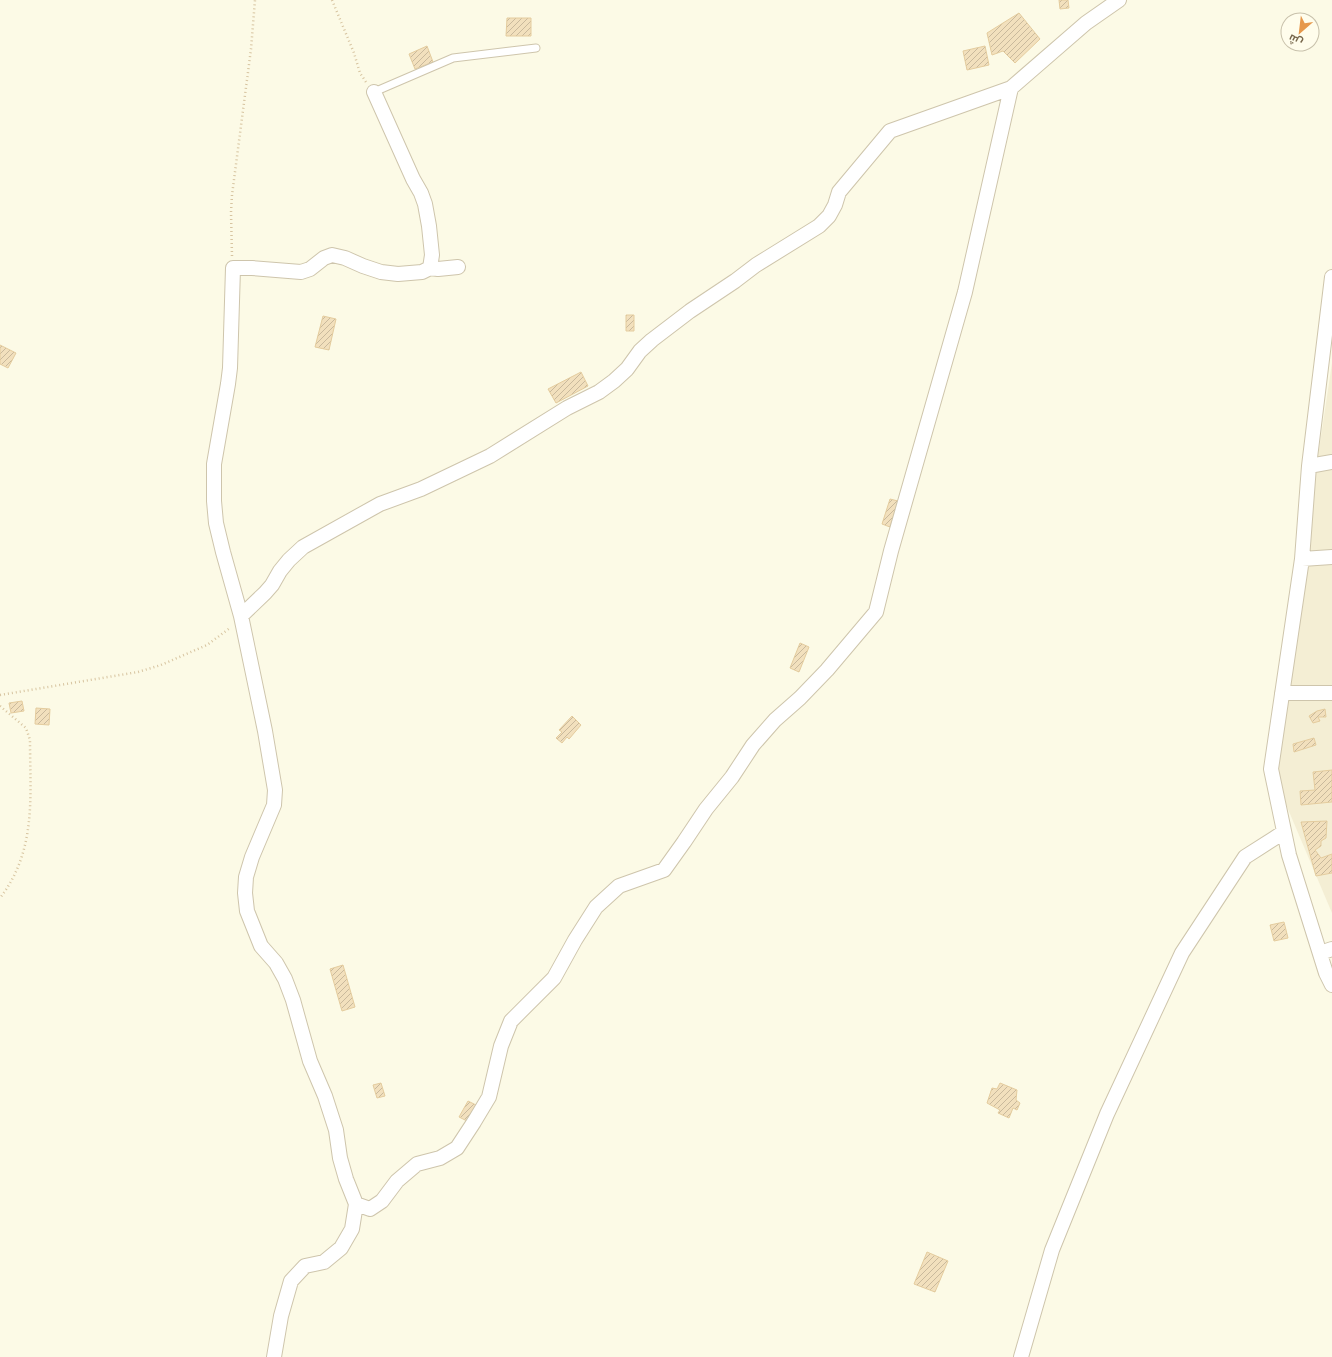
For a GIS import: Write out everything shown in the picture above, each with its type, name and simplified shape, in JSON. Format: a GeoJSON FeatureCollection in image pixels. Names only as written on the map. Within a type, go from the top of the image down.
{"type":"FeatureCollection","features":[{"type":"Feature","properties":{"kind":"street"},"geometry":{"type":"LineString","coordinates":[[241,616],[265,593],[289,560],[303,547],[380,504],[421,489],[490,456],[554,416],[599,392],[614,381],[627,369],[640,351],[671,325],[736,281],[756,265],[819,226],[829,216],[835,205],[839,192],[890,131],[1011,88],[1086,23],[1119,0]]}},
{"type":"Feature","properties":{"kind":"street"},"geometry":{"type":"LineString","coordinates":[[356,1204],[370,1209],[382,1201],[397,1181],[417,1164],[440,1158],[457,1148],[489,1097],[501,1046],[511,1021],[554,978],[575,940],[596,907],[619,886],[664,870],[706,809],[732,777],[753,745],[775,720],[800,698],[827,670],[876,612],[891,551],[965,292],[1011,88]]}},
{"type":"Feature","properties":{"kind":"street"},"geometry":{"type":"LineString","coordinates":[[374,92],[412,179],[421,193],[425,204],[432,255],[430,268]]}},
{"type":"Feature","properties":{"kind":"street"},"geometry":{"type":"LineString","coordinates":[[274,1357],[281,1316],[291,1281],[305,1266],[324,1262],[341,1248],[352,1229],[356,1204],[349,1189],[340,1158],[336,1130],[325,1096],[310,1061],[293,1000],[276,963],[261,946],[247,911],[245,893],[246,876],[252,857],[269,820],[274,805],[275,790],[265,731],[241,616],[216,523],[214,501],[214,464],[230,368],[232,268],[301,272],[310,269],[324,258],[332,255],[345,258],[363,266],[398,274],[422,272],[430,268],[438,269],[458,267]]}},
{"type":"Feature","properties":{"kind":"street"},"geometry":{"type":"LineString","coordinates":[[1332,277],[1326,368],[1309,466],[1302,559],[1271,769],[1289,855],[1326,951],[1326,973],[1332,985]]}},
{"type":"Feature","properties":{"kind":"street"},"geometry":{"type":"LineString","coordinates":[[1309,466],[1332,462]]}},
{"type":"Feature","properties":{"kind":"street"},"geometry":{"type":"LineString","coordinates":[[1302,559],[1332,557]]}},
{"type":"Feature","properties":{"kind":"street"},"geometry":{"type":"LineString","coordinates":[[1282,693],[1332,693]]}},
{"type":"Feature","properties":{"kind":"street"},"geometry":{"type":"LineString","coordinates":[[1021,1357],[1052,1250],[1107,1114],[1182,953],[1245,857],[1284,832]]}},
{"type":"Feature","properties":{"kind":"lane"},"geometry":{"type":"LineString","coordinates":[[374,92],[453,58],[536,48]]}},
{"type":"Feature","properties":{"kind":"path"},"geometry":{"type":"LineString","coordinates":[[232,268],[232,195],[251,48],[255,0]]}},
{"type":"Feature","properties":{"kind":"path"},"geometry":{"type":"LineString","coordinates":[[332,0],[354,53],[360,73],[374,92]]}},
{"type":"Feature","properties":{"kind":"path"},"geometry":{"type":"LineString","coordinates":[[0,695],[138,672],[161,665],[207,645],[229,629],[241,616]]}},
{"type":"Feature","properties":{"kind":"path"},"geometry":{"type":"LineString","coordinates":[[0,706],[26,728],[30,740],[30,810],[27,840],[22,860],[9,887],[0,898]]}},
{"type":"Feature","properties":{"kind":"shaded area"},"geometry":{"type":"Polygon","coordinates":[[[1332,363],[1332,913],[1271,769],[1332,363]]]}},
{"type":"Feature","properties":{"kind":"building"},"geometry":{"type":"Polygon","coordinates":[[[1059,0],[1068,0],[1069,8],[1060,9],[1059,0]]]}},
{"type":"Feature","properties":{"kind":"building"},"geometry":{"type":"Polygon","coordinates":[[[1019,13],[1040,39],[1015,63],[1003,51],[992,55],[987,33],[1019,13]]]}},
{"type":"Feature","properties":{"kind":"building"},"geometry":{"type":"Polygon","coordinates":[[[507,18],[531,18],[531,36],[506,36],[507,18]]]}},
{"type":"Feature","properties":{"kind":"building"},"geometry":{"type":"Polygon","coordinates":[[[427,46],[433,62],[415,69],[409,54],[427,46]]]}},
{"type":"Feature","properties":{"kind":"building"},"geometry":{"type":"Polygon","coordinates":[[[985,46],[989,65],[967,70],[963,51],[985,46]]]}},
{"type":"Feature","properties":{"kind":"building"},"geometry":{"type":"Polygon","coordinates":[[[626,315],[634,315],[634,331],[626,331],[626,315]]]}},
{"type":"Feature","properties":{"kind":"building"},"geometry":{"type":"Polygon","coordinates":[[[323,316],[336,319],[329,350],[315,347],[323,316]]]}},
{"type":"Feature","properties":{"kind":"building"},"geometry":{"type":"Polygon","coordinates":[[[0,345],[16,353],[8,368],[0,364],[0,345]]]}},
{"type":"Feature","properties":{"kind":"building"},"geometry":{"type":"Polygon","coordinates":[[[581,372],[588,386],[556,403],[548,389],[581,372]]]}},
{"type":"Feature","properties":{"kind":"building"},"geometry":{"type":"Polygon","coordinates":[[[890,499],[898,501],[890,527],[882,524],[890,499]]]}},
{"type":"Feature","properties":{"kind":"building"},"geometry":{"type":"Polygon","coordinates":[[[800,643],[809,647],[799,672],[790,668],[800,643]]]}},
{"type":"Feature","properties":{"kind":"building"},"geometry":{"type":"Polygon","coordinates":[[[22,701],[24,711],[11,713],[9,703],[22,701]]]}},
{"type":"Feature","properties":{"kind":"building"},"geometry":{"type":"Polygon","coordinates":[[[36,708],[50,709],[49,725],[35,724],[36,708]]]}},
{"type":"Feature","properties":{"kind":"building"},"geometry":{"type":"Polygon","coordinates":[[[1325,709],[1326,717],[1318,717],[1320,721],[1313,723],[1309,716],[1317,711],[1325,709]]]}},
{"type":"Feature","properties":{"kind":"building"},"geometry":{"type":"Polygon","coordinates":[[[572,716],[581,725],[569,739],[567,737],[562,743],[556,738],[562,732],[559,730],[572,716]]]}},
{"type":"Feature","properties":{"kind":"building"},"geometry":{"type":"Polygon","coordinates":[[[1314,738],[1316,745],[1294,752],[1293,744],[1314,738]]]}},
{"type":"Feature","properties":{"kind":"building"},"geometry":{"type":"Polygon","coordinates":[[[1332,770],[1332,802],[1301,805],[1300,791],[1315,790],[1313,772],[1332,770]]]}},
{"type":"Feature","properties":{"kind":"building"},"geometry":{"type":"Polygon","coordinates":[[[1327,821],[1326,838],[1321,841],[1321,846],[1315,850],[1321,858],[1332,854],[1332,873],[1316,876],[1301,822],[1327,821]]]}},
{"type":"Feature","properties":{"kind":"building"},"geometry":{"type":"Polygon","coordinates":[[[1284,922],[1288,938],[1274,941],[1270,925],[1284,922]]]}},
{"type":"Feature","properties":{"kind":"building"},"geometry":{"type":"Polygon","coordinates":[[[343,965],[355,1007],[342,1011],[330,969],[343,965]]]}},
{"type":"Feature","properties":{"kind":"building"},"geometry":{"type":"Polygon","coordinates":[[[381,1083],[385,1096],[377,1098],[373,1085],[381,1083]]]}},
{"type":"Feature","properties":{"kind":"building"},"geometry":{"type":"Polygon","coordinates":[[[1000,1083],[1017,1090],[1016,1100],[1020,1103],[1017,1110],[1013,1108],[1009,1118],[998,1113],[1000,1110],[987,1103],[992,1088],[997,1089],[1000,1083]]]}},
{"type":"Feature","properties":{"kind":"building"},"geometry":{"type":"Polygon","coordinates":[[[468,1101],[476,1105],[467,1121],[459,1117],[468,1101]]]}},
{"type":"Feature","properties":{"kind":"building"},"geometry":{"type":"Polygon","coordinates":[[[927,1252],[948,1261],[935,1292],[914,1284],[927,1252]]]}}]}
